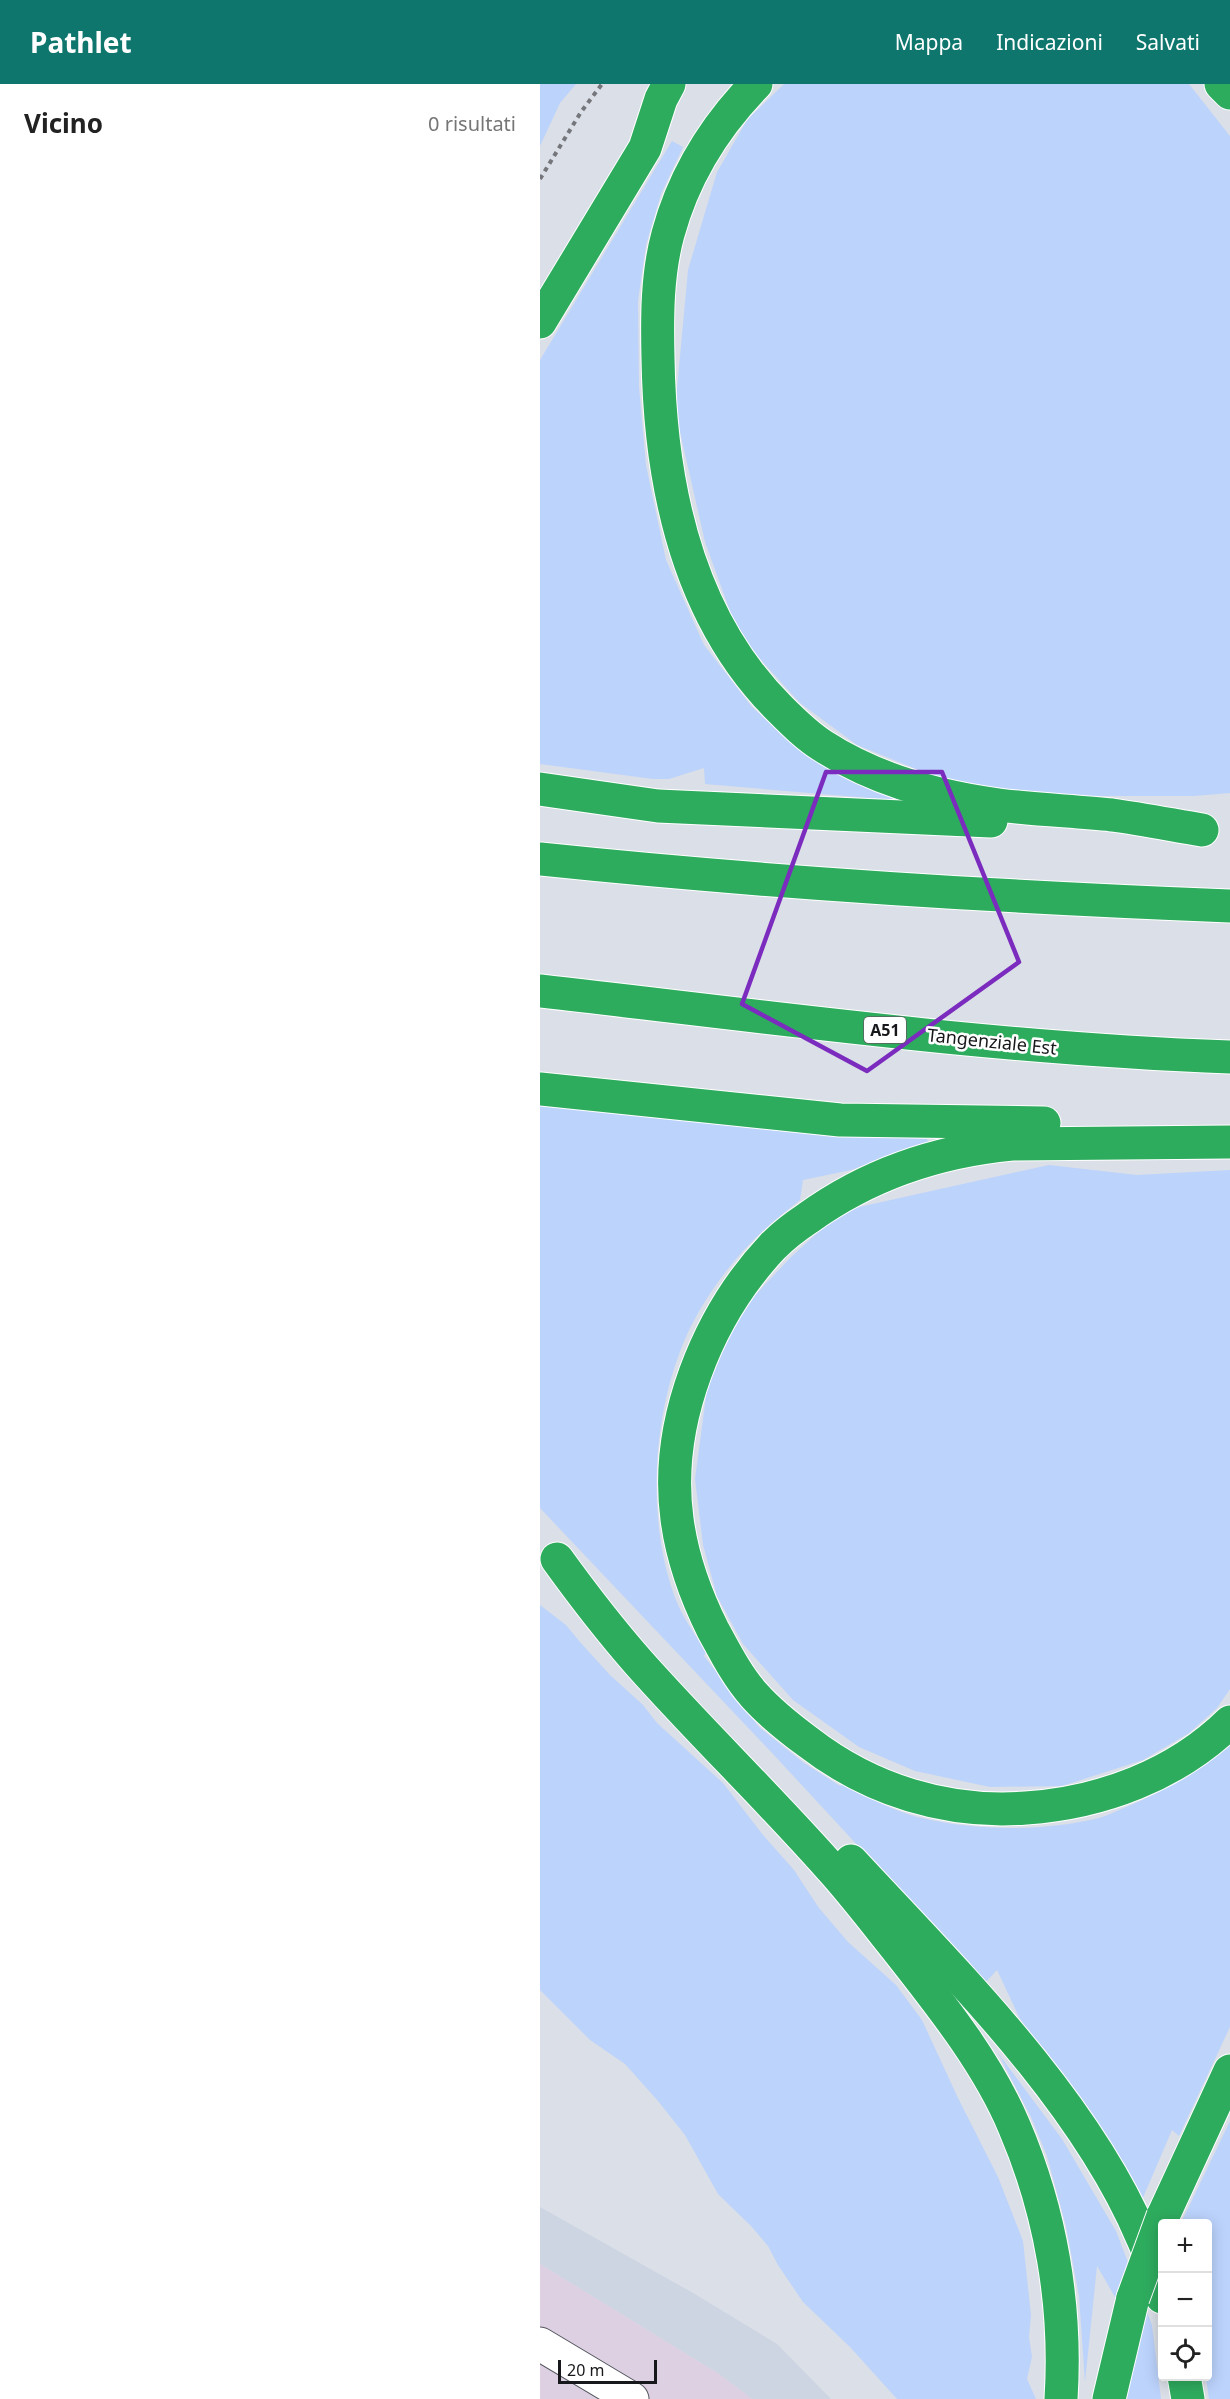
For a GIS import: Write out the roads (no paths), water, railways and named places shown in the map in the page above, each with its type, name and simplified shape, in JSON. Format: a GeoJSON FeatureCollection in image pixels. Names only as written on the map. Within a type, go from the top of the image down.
{"type":"FeatureCollection","features":[{"type":"Feature","properties":{"kind":"highway"},"geometry":{"type":"LineString","coordinates":[[645,148],[661,99],[669,84]]}},
{"type":"Feature","properties":{"kind":"highway"},"geometry":{"type":"LineString","coordinates":[[540,322],[645,148],[692,84]]}},
{"type":"Feature","properties":{"kind":"highway"},"geometry":{"type":"LineString","coordinates":[[756,84],[735,106],[704,146],[682,192],[667,235],[657,317],[658,390],[665,454],[675,512],[691,568],[703,598],[711,617],[733,653],[763,693],[822,745],[892,780],[940,794],[998,805],[1113,815],[1216,830]]}},
{"type":"Feature","properties":{"kind":"highway"},"geometry":{"type":"LineString","coordinates":[[1221,84],[1230,93]]}},
{"type":"Feature","properties":{"kind":"highway"},"geometry":{"type":"LineString","coordinates":[[540,789],[658,806],[1216,830]]}},
{"type":"Feature","properties":{"kind":"highway"},"geometry":{"type":"LineString","coordinates":[[540,859],[652,871],[1025,898],[1230,906]]}},
{"type":"Feature","properties":{"kind":"highway","name":"Tangenziale Est"},"geometry":{"type":"LineString","coordinates":[[540,991],[1008,1044],[1124,1053],[1230,1057]]}},
{"type":"Feature","properties":{"kind":"highway"},"geometry":{"type":"LineString","coordinates":[[540,1089],[840,1120],[1230,1125]]}},
{"type":"Feature","properties":{"kind":"highway"},"geometry":{"type":"LineString","coordinates":[[1230,1142],[1012,1144],[980,1147],[917,1161],[891,1171],[834,1200],[774,1245],[748,1276],[714,1329],[701,1358],[686,1407],[679,1439],[676,1470],[677,1519],[687,1563],[703,1610],[726,1655],[753,1694],[783,1724],[820,1752],[857,1775],[890,1789],[930,1801],[1007,1809],[1045,1807],[1124,1789],[1189,1755],[1230,1722]]}},
{"type":"Feature","properties":{"kind":"highway"},"geometry":{"type":"LineString","coordinates":[[549,1550],[792,1797],[964,1983],[1058,2097],[1091,2144],[1143,2237],[1148,2298]]}},
{"type":"Feature","properties":{"kind":"highway"},"geometry":{"type":"LineString","coordinates":[[549,1550],[638,1662],[837,1875],[931,1992],[992,2082],[1014,2124],[1031,2168],[1054,2259],[1063,2342],[1061,2399]]}},
{"type":"Feature","properties":{"kind":"highway"},"geometry":{"type":"LineString","coordinates":[[1109,2399],[1148,2298],[1163,2216],[1230,2071]]}},
{"type":"Feature","properties":{"kind":"highway"},"geometry":{"type":"LineString","coordinates":[[1185,2381],[1188,2399]]}},
{"type":"Feature","properties":{"kind":"lane"},"geometry":{"type":"LineString","coordinates":[[540,2344],[632,2399]]}}]}
